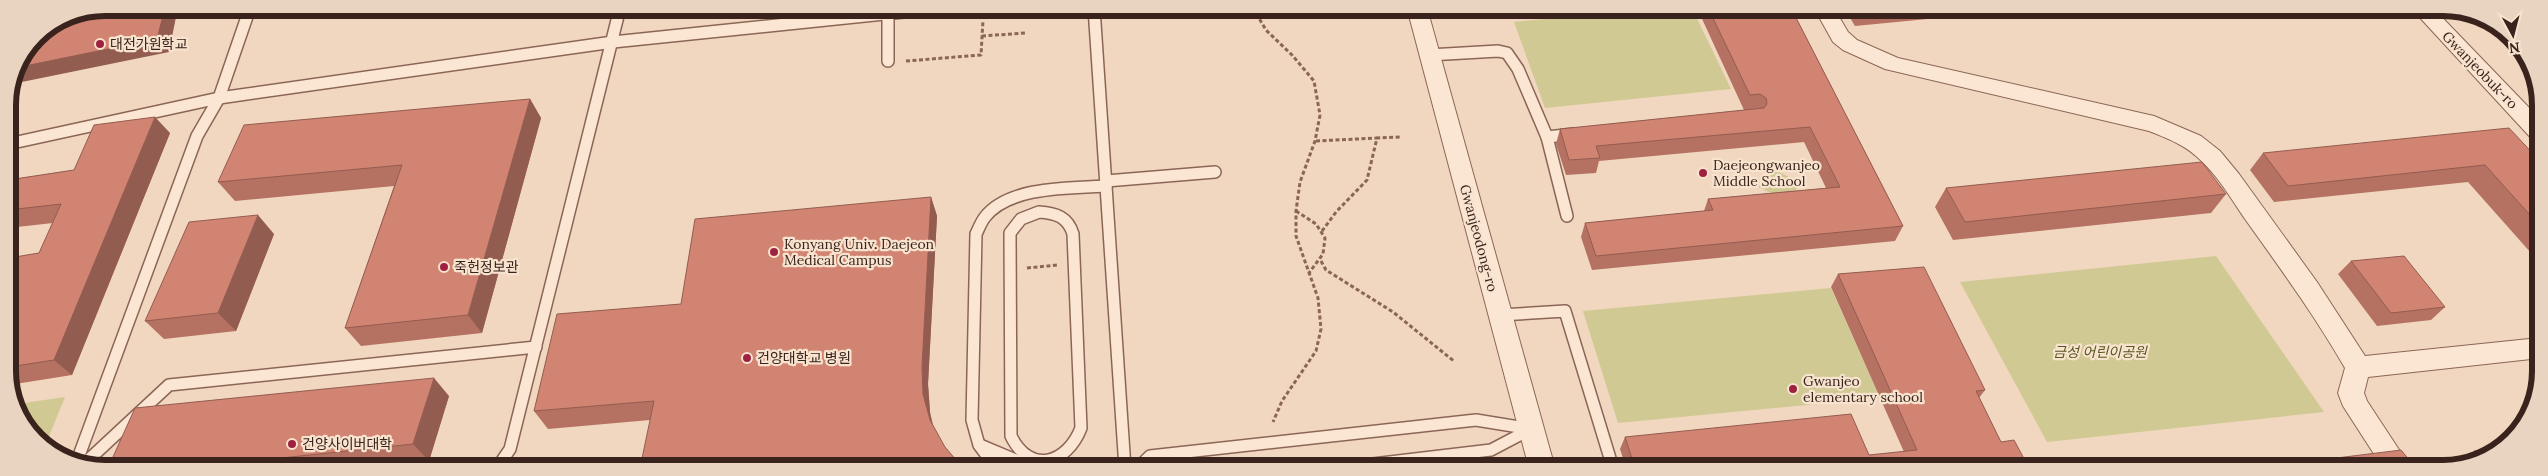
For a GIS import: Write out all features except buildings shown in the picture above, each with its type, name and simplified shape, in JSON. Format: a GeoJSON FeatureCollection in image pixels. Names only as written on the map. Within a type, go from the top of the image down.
{"type":"FeatureCollection","features":[{"type":"Feature","properties":{"kind":"street","name":"Gwanjeodong-ro"},"geometry":{"type":"LineString","coordinates":[[1419,16],[1540,460]]}},
{"type":"Feature","properties":{"kind":"street"},"geometry":{"type":"LineString","coordinates":[[1828,16],[1840,37],[1845,41],[1866,53],[1893,64],[2154,124],[2186,138],[2204,150],[2226,174],[2326,314],[2358,367],[2351,393],[2356,406],[2393,460]]}},
{"type":"Feature","properties":{"kind":"street","name":"Gwanjeobuk-ro"},"geometry":{"type":"LineString","coordinates":[[2429,16],[2532,125]]}},
{"type":"Feature","properties":{"kind":"street"},"geometry":{"type":"LineString","coordinates":[[2358,367],[2532,349]]}},
{"type":"Feature","properties":{"kind":"lane"},"geometry":{"type":"LineString","coordinates":[[79,456],[197,136],[219,98],[247,16]]}},
{"type":"Feature","properties":{"kind":"lane"},"geometry":{"type":"LineString","coordinates":[[502,460],[510,449],[618,16]]}},
{"type":"Feature","properties":{"kind":"lane"},"geometry":{"type":"LineString","coordinates":[[16,142],[219,98],[613,42],[843,16]]}},
{"type":"Feature","properties":{"kind":"lane"},"geometry":{"type":"LineString","coordinates":[[887,16],[888,61]]}},
{"type":"Feature","properties":{"kind":"lane"},"geometry":{"type":"LineString","coordinates":[[1095,16],[1124,460]]}},
{"type":"Feature","properties":{"kind":"lane"},"geometry":{"type":"LineString","coordinates":[[1430,55],[1498,51],[1507,53],[1518,69],[1547,137],[1567,216]]}},
{"type":"Feature","properties":{"kind":"lane"},"geometry":{"type":"LineString","coordinates":[[1547,137],[1586,133]]}},
{"type":"Feature","properties":{"kind":"lane"},"geometry":{"type":"LineString","coordinates":[[990,460],[978,445],[972,420],[976,234],[985,214],[1009,199],[1034,193],[1106,183],[1215,172]]}},
{"type":"Feature","properties":{"kind":"lane"},"geometry":{"type":"LineString","coordinates":[[1014,445],[1024,456],[1040,460],[1052,460],[1063,455],[1073,447],[1079,438],[1081,428],[1073,234],[1066,219],[1050,212],[1039,212],[1021,219],[1010,233],[1010,436],[1019,460]]}},
{"type":"Feature","properties":{"kind":"lane"},"geometry":{"type":"LineString","coordinates":[[1500,315],[1564,311],[1611,460]]}},
{"type":"Feature","properties":{"kind":"lane"},"geometry":{"type":"LineString","coordinates":[[90,458],[170,385],[536,347]]}},
{"type":"Feature","properties":{"kind":"lane"},"geometry":{"type":"LineString","coordinates":[[1146,460],[1150,456],[1476,420],[1531,429]]}},
{"type":"Feature","properties":{"kind":"lane"},"geometry":{"type":"LineString","coordinates":[[1407,460],[1491,450],[1531,429]]}},
{"type":"Feature","properties":{"kind":"lane"},"geometry":{"type":"LineString","coordinates":[[978,445],[1010,460]]}},
{"type":"Feature","properties":{"kind":"path"},"geometry":{"type":"LineString","coordinates":[[1258,16],[1266,30],[1292,55],[1314,81],[1320,115],[1315,141],[1300,182],[1296,211],[1296,236],[1318,298],[1321,329],[1316,351],[1282,401],[1273,422]]}},
{"type":"Feature","properties":{"kind":"path"},"geometry":{"type":"LineString","coordinates":[[906,61],[981,55],[983,20]]}},
{"type":"Feature","properties":{"kind":"path"},"geometry":{"type":"LineString","coordinates":[[982,36],[1026,33]]}},
{"type":"Feature","properties":{"kind":"path"},"geometry":{"type":"LineString","coordinates":[[1315,141],[1400,137]]}},
{"type":"Feature","properties":{"kind":"path"},"geometry":{"type":"LineString","coordinates":[[1322,231],[1336,212],[1367,180],[1377,138]]}},
{"type":"Feature","properties":{"kind":"path"},"geometry":{"type":"LineString","coordinates":[[1296,211],[1326,236],[1327,248],[1322,261],[1309,273]]}},
{"type":"Feature","properties":{"kind":"path"},"geometry":{"type":"LineString","coordinates":[[1322,261],[1326,270],[1393,312],[1455,362]]}},
{"type":"Feature","properties":{"kind":"path"},"geometry":{"type":"LineString","coordinates":[[1019,269],[1066,265]]}},
{"type":"Feature","properties":{"kind":"green space"},"geometry":{"type":"Polygon","coordinates":[[[1577,16],[1696,16],[1731,89],[1545,108],[1514,22],[1577,16]]]}},
{"type":"Feature","properties":{"kind":"green space"},"geometry":{"type":"Polygon","coordinates":[[[1771,168],[1801,183],[1788,201],[1758,187],[1771,168]]]}},
{"type":"Feature","properties":{"kind":"green space","name":"금성 어린이공원"},"geometry":{"type":"Polygon","coordinates":[[[2216,256],[2324,412],[2047,442],[1960,282],[2216,256]]]}},
{"type":"Feature","properties":{"kind":"green space"},"geometry":{"type":"Polygon","coordinates":[[[1831,288],[1880,398],[1618,423],[1583,311],[1831,288]]]}},
{"type":"Feature","properties":{"kind":"green space"},"geometry":{"type":"Polygon","coordinates":[[[65,397],[48,439],[35,425],[22,403],[65,397]]]}},
{"type":"Feature","properties":{"kind":"place","name":"대전가원학교"},"geometry":{"type":"Point","coordinates":[100,44]}},
{"type":"Feature","properties":{"kind":"place","name":"Daejeongwanjeo Middle School"},"geometry":{"type":"Point","coordinates":[1703,173]}},
{"type":"Feature","properties":{"kind":"place","name":"Konyang Univ. Daejeon Medical Campus"},"geometry":{"type":"Point","coordinates":[774,252]}},
{"type":"Feature","properties":{"kind":"place","name":"죽헌정보관"},"geometry":{"type":"Point","coordinates":[444,267]}},
{"type":"Feature","properties":{"kind":"place","name":"건양대학교 병원"},"geometry":{"type":"Point","coordinates":[747,358]}},
{"type":"Feature","properties":{"kind":"place","name":"Gwanjeo elementary school"},"geometry":{"type":"Point","coordinates":[1793,389]}},
{"type":"Feature","properties":{"kind":"place","name":"건양사이버대학"},"geometry":{"type":"Point","coordinates":[292,444]}}]}
